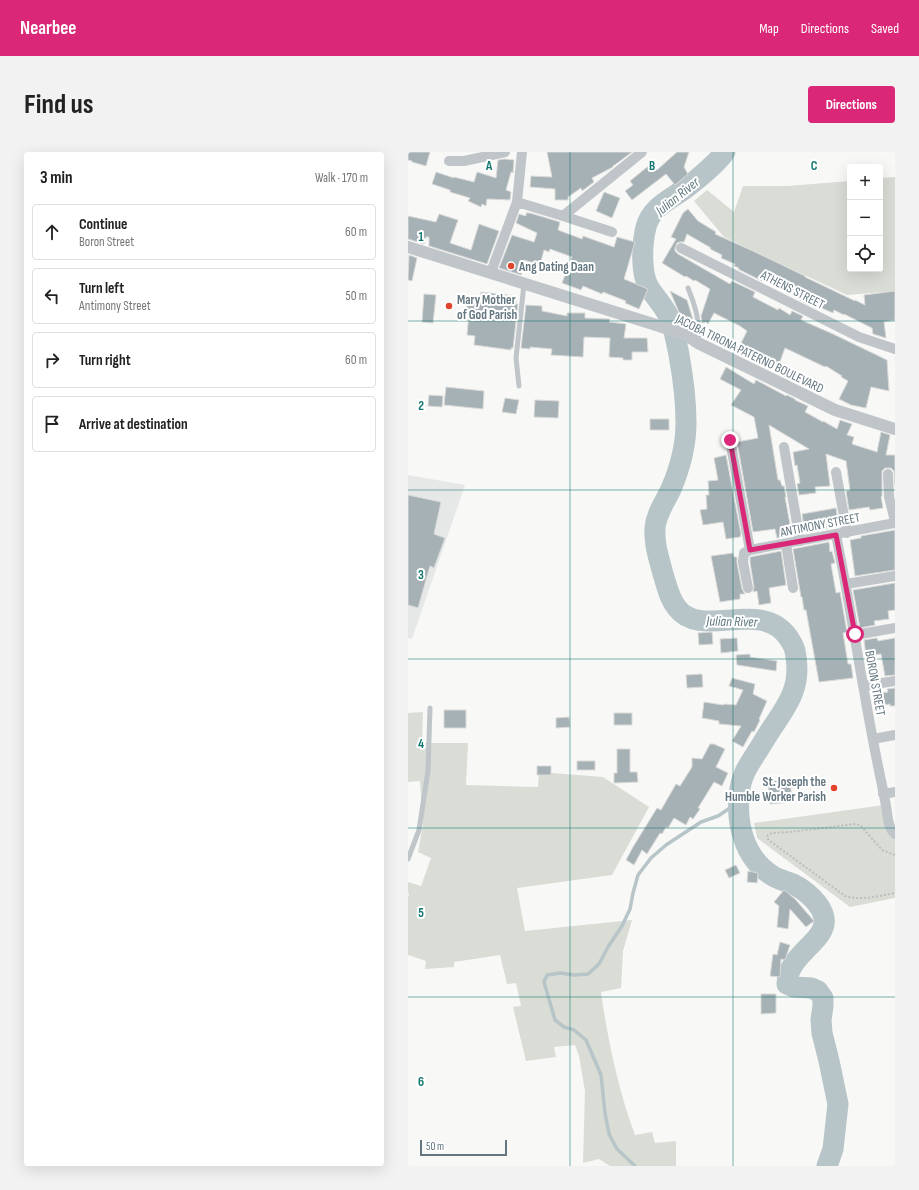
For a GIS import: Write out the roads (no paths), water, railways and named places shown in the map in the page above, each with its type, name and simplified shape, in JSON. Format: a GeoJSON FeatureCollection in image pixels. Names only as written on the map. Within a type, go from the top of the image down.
{"type":"FeatureCollection","features":[{"type":"Feature","properties":{"kind":"street"},"geometry":{"type":"LineString","coordinates":[[449,161],[464,161],[505,152]]}},
{"type":"Feature","properties":{"kind":"street"},"geometry":{"type":"LineString","coordinates":[[491,272],[517,202],[522,152]]}},
{"type":"Feature","properties":{"kind":"street"},"geometry":{"type":"LineString","coordinates":[[563,216],[642,152]]}},
{"type":"Feature","properties":{"kind":"street"},"geometry":{"type":"LineString","coordinates":[[517,202],[612,232]]}},
{"type":"Feature","properties":{"kind":"street","name":"JACOBA TIRONA PATERNO BOULEVARD"},"geometry":{"type":"LineString","coordinates":[[408,247],[524,282],[686,335],[698,343],[835,410],[895,429]]}},
{"type":"Feature","properties":{"kind":"street","name":"ATHENS STREET"},"geometry":{"type":"LineString","coordinates":[[681,248],[859,337],[895,349]]}},
{"type":"Feature","properties":{"kind":"street"},"geometry":{"type":"LineString","coordinates":[[730,440],[750,550],[744,553],[743,562],[748,588]]}},
{"type":"Feature","properties":{"kind":"street"},"geometry":{"type":"LineString","coordinates":[[784,447],[800,541]]}},
{"type":"Feature","properties":{"kind":"street"},"geometry":{"type":"LineString","coordinates":[[836,472],[846,533]]}},
{"type":"Feature","properties":{"kind":"street"},"geometry":{"type":"LineString","coordinates":[[888,474],[889,497],[895,522]]}},
{"type":"Feature","properties":{"kind":"street","name":"ANTIMONY STREET"},"geometry":{"type":"LineString","coordinates":[[750,550],[836,535],[895,522]]}},
{"type":"Feature","properties":{"kind":"street","name":"BORON STREET"},"geometry":{"type":"LineString","coordinates":[[836,535],[888,820],[892,831],[895,834]]}},
{"type":"Feature","properties":{"kind":"street"},"geometry":{"type":"LineString","coordinates":[[786,544],[793,588]]}},
{"type":"Feature","properties":{"kind":"street"},"geometry":{"type":"LineString","coordinates":[[846,584],[895,576]]}},
{"type":"Feature","properties":{"kind":"street"},"geometry":{"type":"LineString","coordinates":[[855,634],[895,628]]}},
{"type":"Feature","properties":{"kind":"street"},"geometry":{"type":"LineString","coordinates":[[863,686],[895,681]]}},
{"type":"Feature","properties":{"kind":"street"},"geometry":{"type":"LineString","coordinates":[[873,739],[895,735]]}},
{"type":"Feature","properties":{"kind":"street"},"geometry":{"type":"LineString","coordinates":[[884,794],[895,792]]}},
{"type":"Feature","properties":{"kind":"lane"},"geometry":{"type":"LineString","coordinates":[[519,386],[516,358],[524,282]]}},
{"type":"Feature","properties":{"kind":"lane"},"geometry":{"type":"LineString","coordinates":[[688,288],[697,314],[699,330],[698,343]]}},
{"type":"Feature","properties":{"kind":"lane"},"geometry":{"type":"LineString","coordinates":[[408,859],[419,830],[428,771],[430,708]]}},
{"type":"Feature","properties":{"kind":"waterway","name":"Julian River"},"geometry":{"type":"LineString","coordinates":[[725,152],[702,175],[662,204],[652,214],[646,227],[643,250],[643,267],[650,289],[665,309],[672,324],[682,372],[686,414],[686,432],[682,457],[671,489],[657,518],[655,540],[670,596],[677,608],[688,617],[701,621],[747,619],[763,621],[776,626],[788,637],[795,649],[797,673],[793,692],[784,710],[744,775],[740,788],[739,813],[743,838],[754,859],[773,876],[793,884],[803,890],[816,903],[823,913],[824,926],[820,934],[793,964],[789,973],[787,984],[794,987],[811,988],[818,991],[823,998],[821,1020],[822,1033],[838,1104],[833,1149],[827,1166]]}},
{"type":"Feature","properties":{"kind":"waterway"},"geometry":{"type":"LineString","coordinates":[[635,1166],[617,1149],[609,1134],[601,1075],[586,1040],[574,1030],[564,1027],[555,1020],[544,982],[547,975],[560,973],[574,975],[588,974],[599,964],[622,926],[630,909],[638,875],[651,858],[666,845],[701,822],[718,816],[739,802]]}},
{"type":"Feature","properties":{"kind":"place","name":"Ang Dating Daan"},"geometry":{"type":"Point","coordinates":[511,266]}},
{"type":"Feature","properties":{"kind":"place","name":"Mary Mother of God Parish"},"geometry":{"type":"Point","coordinates":[449,306]}},
{"type":"Feature","properties":{"kind":"place","name":"St. Joseph the Humble Worker Parish"},"geometry":{"type":"Point","coordinates":[834,788]}}]}
